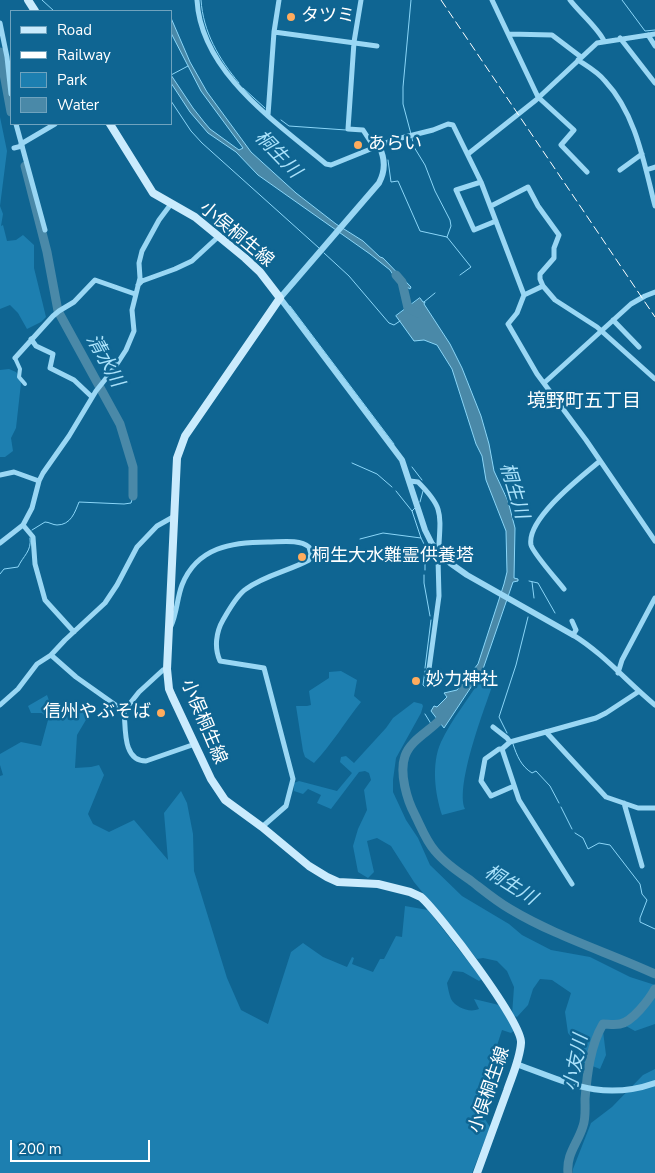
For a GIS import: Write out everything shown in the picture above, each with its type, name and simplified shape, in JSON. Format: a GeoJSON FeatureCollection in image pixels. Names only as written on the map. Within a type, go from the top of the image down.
{"type":"FeatureCollection","features":[{"type":"Feature","properties":{"kind":"main road","name":"小俣桐生線"},"geometry":{"type":"LineString","coordinates":[[111,125],[151,191],[156,196],[195,217],[218,236],[255,267],[280,298],[185,436],[177,458],[167,669],[169,689],[211,779],[225,800],[262,826],[309,866],[333,880],[338,882],[378,884],[415,894],[423,899],[476,964],[518,1029],[522,1041],[516,1064],[477,1173]]}},
{"type":"Feature","properties":{"kind":"street"},"geometry":{"type":"LineString","coordinates":[[197,0],[202,28],[218,60],[238,87],[268,115],[328,165],[393,140],[448,124],[452,125],[481,182],[524,295],[517,313],[508,324],[524,354],[655,541]]}},
{"type":"Feature","properties":{"kind":"street"},"geometry":{"type":"LineString","coordinates":[[268,115],[274,32],[279,0]]}},
{"type":"Feature","properties":{"kind":"street"},"geometry":{"type":"LineString","coordinates":[[361,0],[354,42],[348,129],[363,130],[377,146],[384,162],[381,179],[280,298],[397,452],[406,467],[421,521],[436,549],[450,563],[597,651],[638,692],[655,705]]}},
{"type":"Feature","properties":{"kind":"street"},"geometry":{"type":"LineString","coordinates":[[492,0],[538,97],[574,130],[562,145],[587,172]]}},
{"type":"Feature","properties":{"kind":"street"},"geometry":{"type":"LineString","coordinates":[[570,0],[582,16],[599,32],[604,41]]}},
{"type":"Feature","properties":{"kind":"street"},"geometry":{"type":"LineString","coordinates":[[0,23],[10,85]]}},
{"type":"Feature","properties":{"kind":"street"},"geometry":{"type":"LineString","coordinates":[[274,32],[377,46]]}},
{"type":"Feature","properties":{"kind":"street"},"geometry":{"type":"LineString","coordinates":[[509,34],[552,35],[605,80],[628,113],[642,154],[655,206]]}},
{"type":"Feature","properties":{"kind":"street"},"geometry":{"type":"LineString","coordinates":[[468,154],[536,100],[597,43],[655,34]]}},
{"type":"Feature","properties":{"kind":"street"},"geometry":{"type":"LineString","coordinates":[[648,35],[655,46]]}},
{"type":"Feature","properties":{"kind":"street"},"geometry":{"type":"LineString","coordinates":[[620,38],[655,83]]}},
{"type":"Feature","properties":{"kind":"street"},"geometry":{"type":"LineString","coordinates":[[16,125],[45,230]]}},
{"type":"Feature","properties":{"kind":"street"},"geometry":{"type":"LineString","coordinates":[[14,148],[54,125]]}},
{"type":"Feature","properties":{"kind":"street"},"geometry":{"type":"LineString","coordinates":[[620,170],[642,154]]}},
{"type":"Feature","properties":{"kind":"street"},"geometry":{"type":"LineString","coordinates":[[646,170],[655,168]]}},
{"type":"Feature","properties":{"kind":"street"},"geometry":{"type":"LineString","coordinates":[[481,182],[456,190],[474,230],[496,221]]}},
{"type":"Feature","properties":{"kind":"street"},"geometry":{"type":"LineString","coordinates":[[491,206],[528,187],[538,206],[559,233],[554,248],[555,256],[540,274],[543,286],[557,302],[601,331],[655,379]]}},
{"type":"Feature","properties":{"kind":"street"},"geometry":{"type":"LineString","coordinates":[[0,543],[23,525],[32,508],[39,482],[100,383],[116,367],[130,341],[134,331],[132,310],[140,278],[139,263],[142,251],[159,220],[171,204]]}},
{"type":"Feature","properties":{"kind":"street"},"geometry":{"type":"LineString","coordinates":[[138,286],[142,281],[192,261],[218,236]]}},
{"type":"Feature","properties":{"kind":"street"},"geometry":{"type":"LineString","coordinates":[[25,384],[19,377],[20,369],[15,358],[53,316],[74,302],[94,280],[135,294]]}},
{"type":"Feature","properties":{"kind":"street"},"geometry":{"type":"LineString","coordinates":[[524,295],[543,286]]}},
{"type":"Feature","properties":{"kind":"street"},"geometry":{"type":"LineString","coordinates":[[544,383],[630,304],[655,292]]}},
{"type":"Feature","properties":{"kind":"street"},"geometry":{"type":"LineString","coordinates":[[613,320],[639,348]]}},
{"type":"Feature","properties":{"kind":"street"},"geometry":{"type":"LineString","coordinates":[[31,339],[36,346],[54,354],[50,368],[74,380],[92,397]]}},
{"type":"Feature","properties":{"kind":"street"},"geometry":{"type":"LineString","coordinates":[[564,589],[531,546],[531,536],[555,499],[600,461]]}},
{"type":"Feature","properties":{"kind":"street"},"geometry":{"type":"LineString","coordinates":[[0,474],[14,472],[39,482]]}},
{"type":"Feature","properties":{"kind":"street"},"geometry":{"type":"LineString","coordinates":[[410,480],[418,482],[439,509],[441,520],[439,544]]}},
{"type":"Feature","properties":{"kind":"street"},"geometry":{"type":"LineString","coordinates":[[0,705],[18,689],[37,664],[51,655],[105,603],[117,585],[134,551],[158,526],[173,517]]}},
{"type":"Feature","properties":{"kind":"street"},"geometry":{"type":"LineString","coordinates":[[23,525],[33,537],[36,564],[45,600],[74,632]]}},
{"type":"Feature","properties":{"kind":"street"},"geometry":{"type":"LineString","coordinates":[[169,628],[185,578],[206,555],[223,546],[240,542],[300,542],[309,547],[311,554],[309,560],[273,574],[243,591],[223,621],[217,637],[220,661],[264,668],[293,779],[286,806],[262,826]]}},
{"type":"Feature","properties":{"kind":"street"},"geometry":{"type":"LineString","coordinates":[[429,669],[439,596],[438,559]]}},
{"type":"Feature","properties":{"kind":"street"},"geometry":{"type":"LineString","coordinates":[[618,673],[622,660],[655,598]]}},
{"type":"Feature","properties":{"kind":"street"},"geometry":{"type":"LineString","coordinates":[[572,621],[576,628],[573,635]]}},
{"type":"Feature","properties":{"kind":"street"},"geometry":{"type":"LineString","coordinates":[[51,655],[76,677],[124,711]]}},
{"type":"Feature","properties":{"kind":"street"},"geometry":{"type":"LineString","coordinates":[[167,669],[163,670],[139,692],[124,711],[127,743],[133,755],[141,761],[146,761],[195,744]]}},
{"type":"Feature","properties":{"kind":"street"},"geometry":{"type":"LineString","coordinates":[[514,786],[491,796],[481,781],[484,759],[510,742],[600,716],[638,692]]}},
{"type":"Feature","properties":{"kind":"street"},"geometry":{"type":"LineString","coordinates":[[493,727],[508,738],[510,742]]}},
{"type":"Feature","properties":{"kind":"street"},"geometry":{"type":"LineString","coordinates":[[546,732],[606,798],[638,808],[655,808]]}},
{"type":"Feature","properties":{"kind":"street"},"geometry":{"type":"LineString","coordinates":[[502,749],[520,800],[572,884]]}},
{"type":"Feature","properties":{"kind":"street"},"geometry":{"type":"LineString","coordinates":[[624,803],[642,866]]}},
{"type":"Feature","properties":{"kind":"street"},"geometry":{"type":"LineString","coordinates":[[516,1064],[586,1088],[605,1092],[625,1091],[655,1083]]}},
{"type":"Feature","properties":{"kind":"green space"},"geometry":{"type":"Polygon","coordinates":[[[0,117],[7,151],[0,206],[0,117]]]}},
{"type":"Feature","properties":{"kind":"green space"},"geometry":{"type":"Polygon","coordinates":[[[0,206],[3,214],[1,226],[3,225],[7,241],[16,240],[23,235],[34,245],[34,268],[46,317],[41,322],[27,329],[18,313],[10,305],[0,309],[0,206]]]}},
{"type":"Feature","properties":{"kind":"green space"},"geometry":{"type":"Polygon","coordinates":[[[9,369],[16,372],[21,383],[16,428],[11,438],[13,451],[5,457],[0,457],[0,370],[9,369]]]}},
{"type":"Feature","properties":{"kind":"green space"},"geometry":{"type":"Polygon","coordinates":[[[341,671],[357,680],[354,696],[361,702],[314,763],[305,757],[303,751],[296,706],[311,705],[309,691],[329,678],[329,672],[341,671]]]}},
{"type":"Feature","properties":{"kind":"green space"},"geometry":{"type":"Polygon","coordinates":[[[483,676],[494,681],[467,765],[463,798],[465,809],[442,815],[437,798],[435,779],[438,751],[450,725],[483,676]]]}},
{"type":"Feature","properties":{"kind":"green space"},"geometry":{"type":"Polygon","coordinates":[[[47,695],[51,706],[68,706],[90,713],[77,735],[75,768],[99,765],[104,775],[88,814],[93,824],[109,832],[134,820],[168,860],[164,813],[181,791],[187,803],[193,834],[194,871],[227,978],[241,1010],[268,1024],[291,952],[303,943],[323,957],[347,967],[352,957],[354,958],[352,964],[373,972],[380,959],[384,959],[396,936],[402,937],[405,906],[428,910],[482,979],[479,981],[463,972],[453,971],[447,983],[453,1002],[468,1010],[479,1009],[474,999],[499,1005],[515,1030],[511,1033],[502,1030],[477,1107],[490,1127],[472,1173],[0,1173],[0,776],[3,775],[0,765],[0,754],[21,742],[41,746],[48,720],[42,713],[31,713],[28,706],[47,695]]]}},
{"type":"Feature","properties":{"kind":"green space"},"geometry":{"type":"Polygon","coordinates":[[[414,702],[423,706],[396,758],[393,792],[406,820],[418,838],[430,865],[462,896],[509,924],[522,935],[551,950],[590,957],[630,977],[655,985],[655,1024],[635,1031],[615,1020],[603,1031],[606,1055],[600,1069],[582,1062],[576,1042],[568,1033],[565,1012],[571,993],[552,980],[540,979],[533,989],[528,1005],[517,1017],[512,1015],[514,987],[507,971],[497,961],[483,958],[477,959],[414,882],[391,846],[377,838],[367,841],[374,872],[368,878],[358,872],[353,846],[358,829],[367,810],[364,790],[371,780],[369,773],[365,771],[359,772],[331,809],[317,803],[321,795],[308,789],[303,794],[294,791],[294,783],[299,781],[337,791],[352,773],[340,762],[341,757],[346,756],[354,763],[393,718],[414,702]]]}},
{"type":"Feature","properties":{"kind":"green space"},"geometry":{"type":"Polygon","coordinates":[[[655,1069],[655,1173],[573,1173],[591,1123],[612,1107],[643,1075],[655,1069]]]}},
{"type":"Feature","properties":{"kind":"water"},"geometry":{"type":"Polygon","coordinates":[[[172,20],[190,62],[207,92],[251,152],[296,193],[336,224],[363,241],[383,258],[411,287],[410,289],[397,281],[390,270],[370,254],[258,175],[236,152],[208,133],[190,112],[172,85],[172,76],[210,129],[239,150],[243,148],[201,91],[172,35],[172,20]]]}},
{"type":"Feature","properties":{"kind":"water"},"geometry":{"type":"Polygon","coordinates":[[[420,298],[425,302],[424,304],[450,344],[462,368],[481,416],[494,471],[508,501],[515,528],[514,578],[518,579],[518,581],[513,582],[483,669],[444,728],[431,711],[434,706],[437,707],[447,697],[444,693],[457,690],[478,664],[507,572],[506,531],[486,480],[482,456],[476,444],[452,369],[437,345],[424,340],[414,341],[396,316],[420,298]]]}},
{"type":"Feature","properties":{"kind":"waterway"},"geometry":{"type":"LineString","coordinates":[[42,0],[53,10]]}},
{"type":"Feature","properties":{"kind":"waterway"},"geometry":{"type":"LineString","coordinates":[[201,0],[202,12],[213,45],[239,83]]}},
{"type":"Feature","properties":{"kind":"waterway","name":"桐生川"},"geometry":{"type":"LineString","coordinates":[[411,0],[403,104],[411,134]]}},
{"type":"Feature","properties":{"kind":"waterway"},"geometry":{"type":"LineString","coordinates":[[622,0],[645,31],[655,30]]}},
{"type":"Feature","properties":{"kind":"waterway","name":"清水川"},"geometry":{"type":"LineString","coordinates":[[0,52],[10,107]]}},
{"type":"Feature","properties":{"kind":"waterway"},"geometry":{"type":"LineString","coordinates":[[172,74],[188,66]]}},
{"type":"Feature","properties":{"kind":"waterway"},"geometry":{"type":"LineString","coordinates":[[243,88],[265,108]]}},
{"type":"Feature","properties":{"kind":"waterway"},"geometry":{"type":"LineString","coordinates":[[172,102],[191,131],[202,143],[319,248]]}},
{"type":"Feature","properties":{"kind":"waterway"},"geometry":{"type":"LineString","coordinates":[[281,120],[289,126],[346,130]]}},
{"type":"Feature","properties":{"kind":"waterway","name":"桐生川"},"geometry":{"type":"LineString","coordinates":[[412,138],[414,147],[425,165],[435,191],[450,220],[451,226],[447,237]]}},
{"type":"Feature","properties":{"kind":"waterway"},"geometry":{"type":"LineString","coordinates":[[388,160],[391,182],[398,181],[420,231],[447,237],[471,267],[460,275]]}},
{"type":"Feature","properties":{"kind":"waterway","name":"清水川"},"geometry":{"type":"LineString","coordinates":[[25,166],[47,252],[58,311],[120,424],[133,467],[133,496]]}},
{"type":"Feature","properties":{"kind":"waterway"},"geometry":{"type":"LineString","coordinates":[[324,253],[349,276],[389,323],[394,325],[400,321]]}},
{"type":"Feature","properties":{"kind":"waterway","name":"桐生川"},"geometry":{"type":"LineString","coordinates":[[396,275],[402,282],[408,308],[418,313]]}},
{"type":"Feature","properties":{"kind":"waterway"},"geometry":{"type":"LineString","coordinates":[[424,302],[435,293]]}},
{"type":"Feature","properties":{"kind":"waterway"},"geometry":{"type":"LineString","coordinates":[[290,306],[394,444]]}},
{"type":"Feature","properties":{"kind":"waterway"},"geometry":{"type":"LineString","coordinates":[[352,463],[377,474],[392,487]]}},
{"type":"Feature","properties":{"kind":"waterway"},"geometry":{"type":"LineString","coordinates":[[412,467],[422,480]]}},
{"type":"Feature","properties":{"kind":"waterway"},"geometry":{"type":"LineString","coordinates":[[396,491],[412,511]]}},
{"type":"Feature","properties":{"kind":"waterway"},"geometry":{"type":"LineString","coordinates":[[420,502],[423,491]]}},
{"type":"Feature","properties":{"kind":"waterway","name":"清水川"},"geometry":{"type":"LineString","coordinates":[[32,530],[45,522],[57,525],[66,523],[72,517],[79,502],[124,504],[131,503],[133,496]]}},
{"type":"Feature","properties":{"kind":"waterway"},"geometry":{"type":"LineString","coordinates":[[416,507],[412,511],[425,546],[425,570]]}},
{"type":"Feature","properties":{"kind":"waterway"},"geometry":{"type":"LineString","coordinates":[[360,539],[383,533],[421,538]]}},
{"type":"Feature","properties":{"kind":"waterway","name":"清水川"},"geometry":{"type":"LineString","coordinates":[[0,574],[4,569],[18,567],[30,546],[30,538]]}},
{"type":"Feature","properties":{"kind":"waterway"},"geometry":{"type":"LineString","coordinates":[[424,575],[430,616]]}},
{"type":"Feature","properties":{"kind":"waterway"},"geometry":{"type":"LineString","coordinates":[[529,581],[538,583],[555,613]]}},
{"type":"Feature","properties":{"kind":"waterway"},"geometry":{"type":"LineString","coordinates":[[532,582],[534,598]]}},
{"type":"Feature","properties":{"kind":"waterway"},"geometry":{"type":"LineString","coordinates":[[507,733],[499,717],[516,665],[528,617]]}},
{"type":"Feature","properties":{"kind":"waterway"},"geometry":{"type":"LineString","coordinates":[[425,668],[431,620]]}},
{"type":"Feature","properties":{"kind":"waterway"},"geometry":{"type":"LineString","coordinates":[[425,671],[423,685],[425,687]]}},
{"type":"Feature","properties":{"kind":"waterway","name":"桐生川"},"geometry":{"type":"LineString","coordinates":[[446,713],[412,744],[403,763],[403,778],[409,802],[432,847],[451,867],[495,899],[527,919],[655,974]]}},
{"type":"Feature","properties":{"kind":"waterway"},"geometry":{"type":"LineString","coordinates":[[425,714],[433,727]]}},
{"type":"Feature","properties":{"kind":"waterway"},"geometry":{"type":"LineString","coordinates":[[513,744],[522,764],[532,773],[536,771],[550,786],[559,803]]}},
{"type":"Feature","properties":{"kind":"waterway"},"geometry":{"type":"LineString","coordinates":[[561,807],[572,829]]}},
{"type":"Feature","properties":{"kind":"waterway"},"geometry":{"type":"LineString","coordinates":[[575,833],[583,838],[588,849],[599,843],[610,845],[640,884],[642,894],[647,900],[640,922],[655,929]]}},
{"type":"Feature","properties":{"kind":"waterway","name":"小友川"},"geometry":{"type":"LineString","coordinates":[[568,1173],[569,1160],[584,1123],[588,1071],[592,1051],[603,1024],[620,1024],[630,1019],[655,989]]}},
{"type":"Feature","properties":{"kind":"railway"},"geometry":{"type":"LineString","coordinates":[[441,0],[655,317]]}},
{"type":"Feature","properties":{"kind":"place","name":"タツミ"},"geometry":{"type":"Point","coordinates":[291,17]}},
{"type":"Feature","properties":{"kind":"place","name":"あらい"},"geometry":{"type":"Point","coordinates":[358,145]}},
{"type":"Feature","properties":{"kind":"place","name":"桐生大水難霊供養塔"},"geometry":{"type":"Point","coordinates":[302,557]}},
{"type":"Feature","properties":{"kind":"place","name":"妙力神社"},"geometry":{"type":"Point","coordinates":[416,681]}},
{"type":"Feature","properties":{"kind":"place","name":"信州やぶそば"},"geometry":{"type":"Point","coordinates":[161,713]}},
{"type":"Feature","properties":{"kind":"district","name":"境野町五丁目"},"geometry":{"type":"Point","coordinates":[584,402]}}]}
